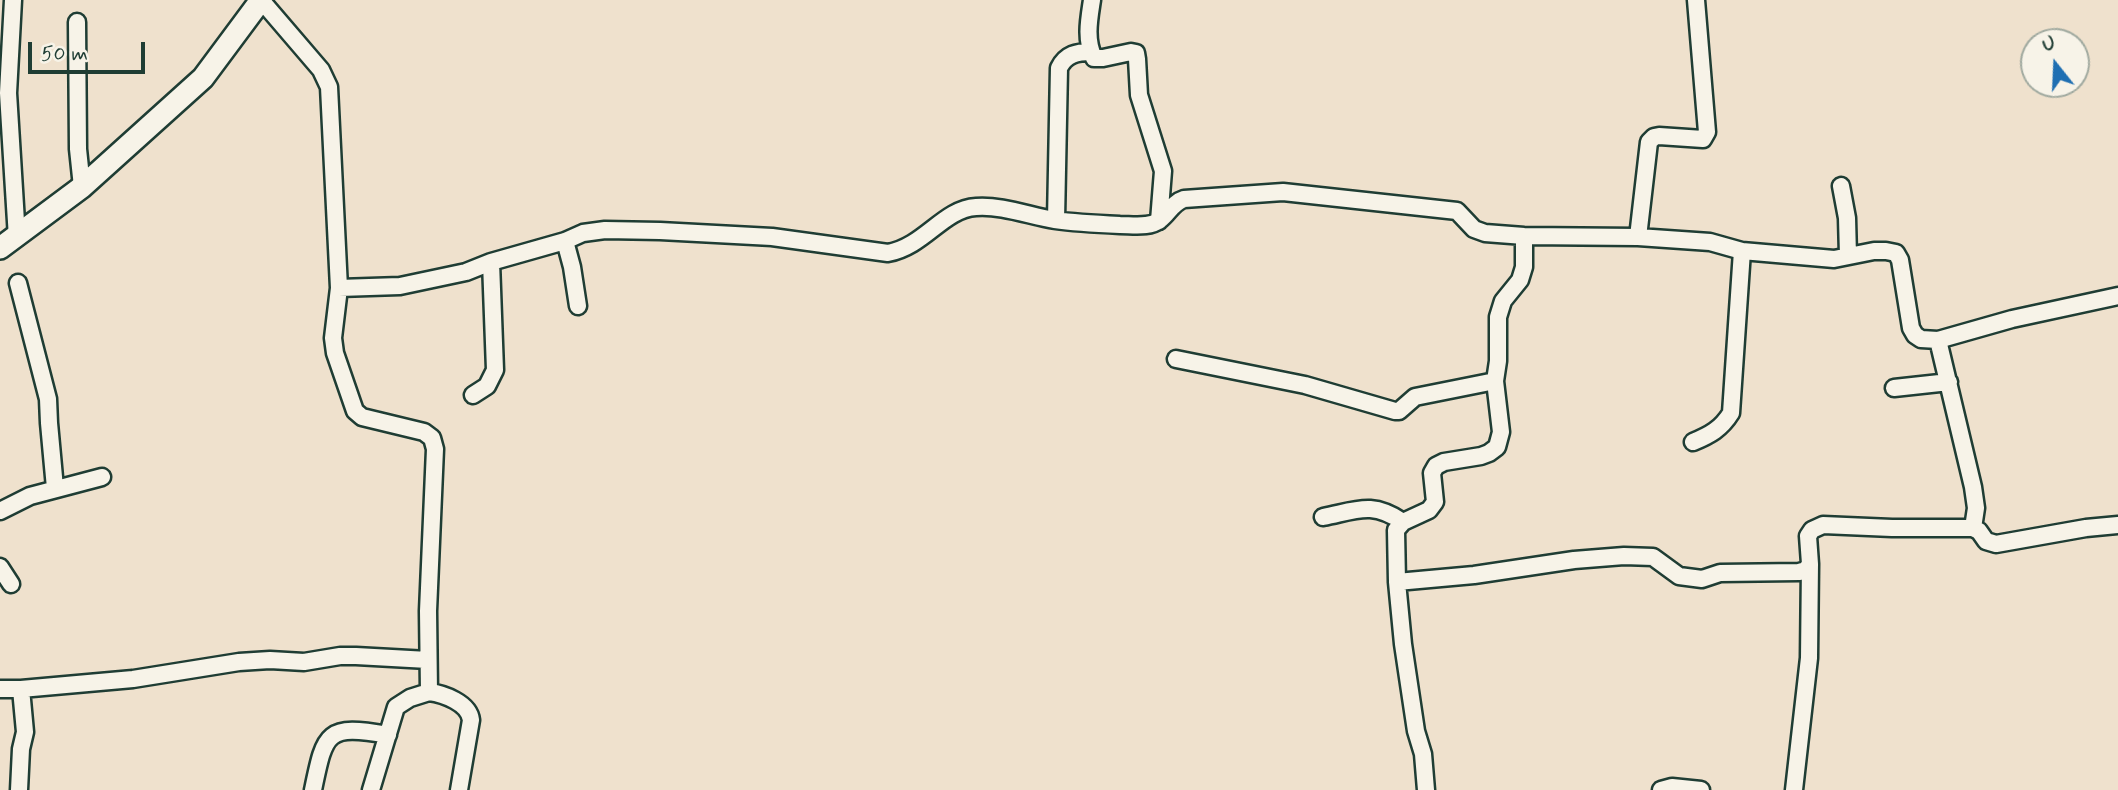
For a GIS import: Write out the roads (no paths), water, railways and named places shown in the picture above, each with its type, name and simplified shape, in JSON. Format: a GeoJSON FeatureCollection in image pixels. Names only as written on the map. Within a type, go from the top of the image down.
{"type":"FeatureCollection","features":[{"type":"Feature","properties":{"kind":"street"},"geometry":{"type":"LineString","coordinates":[[8,243],[8,93],[13,0]]}},
{"type":"Feature","properties":{"kind":"street"},"geometry":{"type":"LineString","coordinates":[[8,243],[82,187],[203,78],[261,0],[321,70],[329,87],[340,288],[333,338],[335,353],[355,411],[362,417],[424,432],[432,438],[435,449],[428,611],[429,692]]}},
{"type":"Feature","properties":{"kind":"street"},"geometry":{"type":"LineString","coordinates":[[1092,0],[1089,44],[1094,58],[1136,53],[1139,95],[1163,171],[1159,221]]}},
{"type":"Feature","properties":{"kind":"street"},"geometry":{"type":"LineString","coordinates":[[1638,237],[1649,142],[1659,136],[1703,139],[1707,132],[1696,0]]}},
{"type":"Feature","properties":{"kind":"street"},"geometry":{"type":"LineString","coordinates":[[77,22],[78,149],[82,187]]}},
{"type":"Feature","properties":{"kind":"street"},"geometry":{"type":"LineString","coordinates":[[1056,220],[1059,68],[1063,58],[1077,52],[1091,51]]}},
{"type":"Feature","properties":{"kind":"street"},"geometry":{"type":"LineString","coordinates":[[1841,186],[1847,218],[1848,256]]}},
{"type":"Feature","properties":{"kind":"street"},"geometry":{"type":"LineString","coordinates":[[340,288],[400,286],[466,272],[583,233],[605,230],[660,230],[772,237],[888,253],[902,250],[962,209],[994,208],[1056,220],[1148,225],[1168,215],[1175,204],[1184,199],[1288,192],[1457,211],[1474,229],[1481,232],[1524,236],[1638,237],[1710,242],[1742,251],[1834,259],[1874,251],[1896,253],[1902,270],[1911,328],[1921,339],[1938,340],[2012,319],[2118,296]]}},
{"type":"Feature","properties":{"kind":"street"},"geometry":{"type":"LineString","coordinates":[[1426,790],[1423,754],[1416,731],[1403,643],[1397,582],[1396,530],[1403,522],[1429,510],[1434,502],[1432,473],[1436,466],[1489,453],[1497,447],[1501,432],[1495,381],[1500,306],[1520,280],[1524,267],[1524,236]]}},
{"type":"Feature","properties":{"kind":"street"},"geometry":{"type":"LineString","coordinates":[[565,241],[578,306]]}},
{"type":"Feature","properties":{"kind":"street"},"geometry":{"type":"LineString","coordinates":[[1693,442],[1722,427],[1731,413],[1742,251]]}},
{"type":"Feature","properties":{"kind":"street"},"geometry":{"type":"LineString","coordinates":[[473,395],[487,386],[495,370],[491,262]]}},
{"type":"Feature","properties":{"kind":"street"},"geometry":{"type":"LineString","coordinates":[[18,284],[48,398],[55,488]]}},
{"type":"Feature","properties":{"kind":"street"},"geometry":{"type":"LineString","coordinates":[[1938,340],[1973,487],[1976,508],[1973,528]]}},
{"type":"Feature","properties":{"kind":"street"},"geometry":{"type":"LineString","coordinates":[[1176,359],[1305,384],[1395,411],[1399,411],[1415,397],[1495,381]]}},
{"type":"Feature","properties":{"kind":"street"},"geometry":{"type":"LineString","coordinates":[[1894,388],[1949,382]]}},
{"type":"Feature","properties":{"kind":"street"},"geometry":{"type":"LineString","coordinates":[[0,512],[30,496],[102,477]]}},
{"type":"Feature","properties":{"kind":"street"},"geometry":{"type":"LineString","coordinates":[[1323,517],[1375,508],[1387,511],[1403,522]]}},
{"type":"Feature","properties":{"kind":"street"},"geometry":{"type":"LineString","coordinates":[[1794,790],[1809,658],[1811,564],[1808,536],[1817,526],[1973,528],[1979,531],[1986,541],[1996,544],[2118,525]]}},
{"type":"Feature","properties":{"kind":"street"},"geometry":{"type":"LineString","coordinates":[[1397,582],[1624,556],[1653,557],[1679,576],[1702,579],[1720,573],[1799,572],[1806,570],[1811,564]]}},
{"type":"Feature","properties":{"kind":"street"},"geometry":{"type":"LineString","coordinates":[[0,567],[11,584]]}},
{"type":"Feature","properties":{"kind":"street"},"geometry":{"type":"LineString","coordinates":[[0,689],[134,679],[239,662],[304,662],[340,656],[428,660]]}},
{"type":"Feature","properties":{"kind":"street"},"geometry":{"type":"LineString","coordinates":[[19,790],[21,749],[25,732],[21,689]]}},
{"type":"Feature","properties":{"kind":"street"},"geometry":{"type":"LineString","coordinates":[[371,790],[396,707],[410,698],[429,692],[464,706],[470,712],[471,720],[459,790]]}},
{"type":"Feature","properties":{"kind":"street"},"geometry":{"type":"LineString","coordinates":[[313,790],[320,756],[326,742],[339,731],[358,730],[388,735]]}},
{"type":"Feature","properties":{"kind":"street"},"geometry":{"type":"LineString","coordinates":[[1661,790],[1672,787],[1701,790]]}}]}
